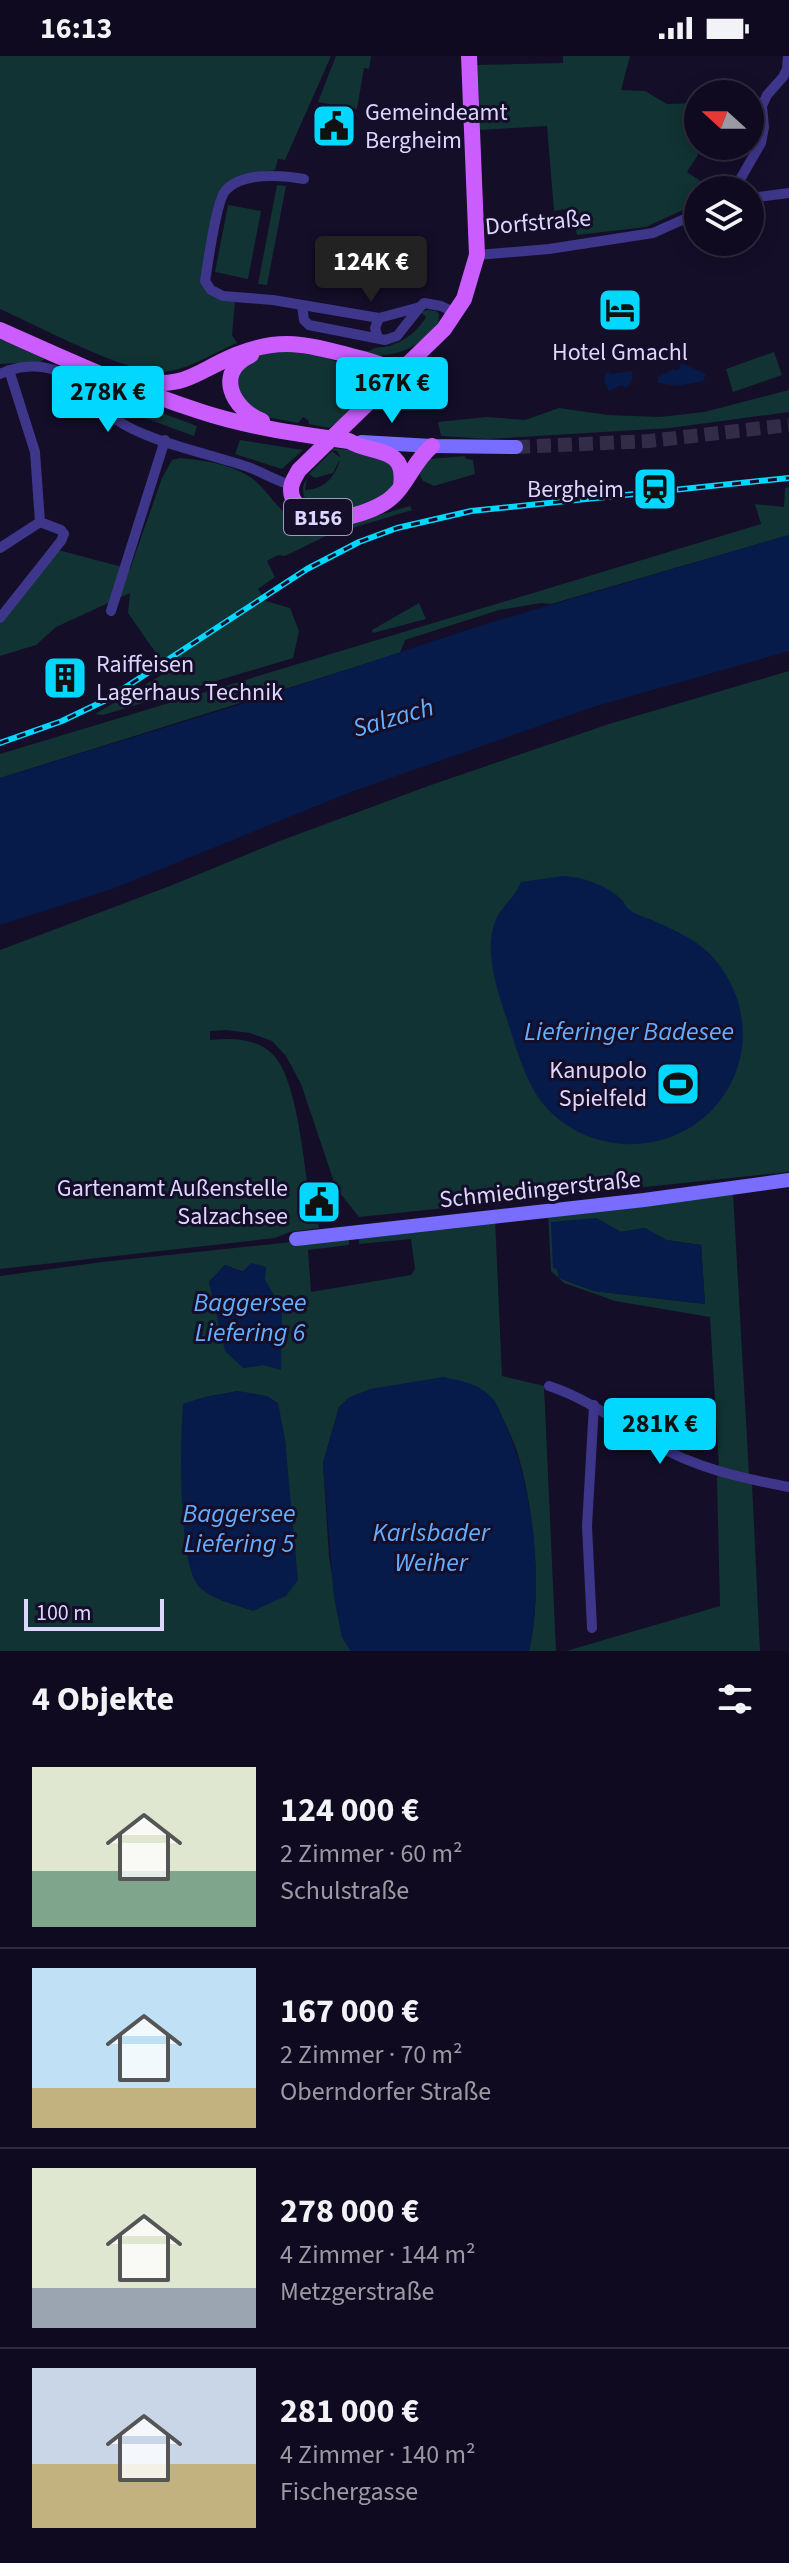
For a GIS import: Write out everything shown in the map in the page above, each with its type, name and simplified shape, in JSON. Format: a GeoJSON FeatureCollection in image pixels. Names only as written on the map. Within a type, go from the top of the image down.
{"type":"FeatureCollection","features":[{"type":"Feature","properties":{"kind":"main road","name":"Dorfstraße"},"geometry":{"type":"LineString","coordinates":[[469,56],[477,255]]}},
{"type":"Feature","properties":{"kind":"main road","name":"B156"},"geometry":{"type":"LineString","coordinates":[[401,486],[386,502],[372,509],[327,518],[302,510],[292,497],[291,485],[299,470],[444,329],[464,299],[477,255]]}},
{"type":"Feature","properties":{"kind":"main road"},"geometry":{"type":"LineString","coordinates":[[0,330],[111,379],[200,412],[293,433],[349,441],[360,447],[381,451],[394,458],[401,471],[401,486]]}},
{"type":"Feature","properties":{"kind":"main road"},"geometry":{"type":"LineString","coordinates":[[111,379],[162,385],[179,383],[239,354],[273,344],[292,343],[369,360],[398,372]]}},
{"type":"Feature","properties":{"kind":"main road"},"geometry":{"type":"LineString","coordinates":[[293,433],[248,415],[236,403],[231,381],[236,367],[244,358],[273,348],[309,349],[357,365],[382,387]]}},
{"type":"Feature","properties":{"kind":"main road"},"geometry":{"type":"LineString","coordinates":[[401,486],[418,459],[432,446]]}},
{"type":"Feature","properties":{"kind":"street"},"geometry":{"type":"LineString","coordinates":[[742,176],[761,143],[764,127],[762,106],[767,95],[783,77],[788,56]]}},
{"type":"Feature","properties":{"kind":"street"},"geometry":{"type":"LineString","coordinates":[[304,179],[281,174],[256,177],[226,190],[219,207],[205,281],[211,290],[223,296],[251,297],[379,318],[420,307]]}},
{"type":"Feature","properties":{"kind":"street"},"geometry":{"type":"LineString","coordinates":[[764,196],[789,193]]}},
{"type":"Feature","properties":{"kind":"street","name":"Dorfstraße"},"geometry":{"type":"LineString","coordinates":[[477,255],[539,250],[653,233],[684,219]]}},
{"type":"Feature","properties":{"kind":"street"},"geometry":{"type":"LineString","coordinates":[[302,305],[304,320],[309,325],[385,340],[397,336],[424,303],[456,313]]}},
{"type":"Feature","properties":{"kind":"street"},"geometry":{"type":"LineString","coordinates":[[378,338],[375,328],[379,318]]}},
{"type":"Feature","properties":{"kind":"street"},"geometry":{"type":"LineString","coordinates":[[40,522],[35,452],[4,372],[31,366],[64,374],[116,419],[135,430],[250,468],[275,481],[291,485]]}},
{"type":"Feature","properties":{"kind":"street"},"geometry":{"type":"LineString","coordinates":[[111,611],[165,440]]}},
{"type":"Feature","properties":{"kind":"street"},"geometry":{"type":"LineString","coordinates":[[349,441],[516,447]]}},
{"type":"Feature","properties":{"kind":"street"},"geometry":{"type":"LineString","coordinates":[[0,548],[40,522]]}},
{"type":"Feature","properties":{"kind":"street"},"geometry":{"type":"LineString","coordinates":[[0,618],[64,534],[40,522]]}},
{"type":"Feature","properties":{"kind":"street","name":"Schmiedingerstraße"},"geometry":{"type":"LineString","coordinates":[[296,1239],[789,1180]]}},
{"type":"Feature","properties":{"kind":"street"},"geometry":{"type":"LineString","coordinates":[[549,1386],[594,1405],[654,1444],[700,1466],[789,1487]]}},
{"type":"Feature","properties":{"kind":"street"},"geometry":{"type":"LineString","coordinates":[[592,1628],[587,1526],[594,1405]]}},
{"type":"Feature","properties":{"kind":"green space"},"geometry":{"type":"Polygon","coordinates":[[[0,56],[331,56],[285,160],[278,159],[275,170],[246,175],[226,186],[203,286],[235,301],[232,335],[237,343],[182,368],[147,371],[106,357],[0,309],[0,56]]]}},
{"type":"Feature","properties":{"kind":"green space"},"geometry":{"type":"Polygon","coordinates":[[[336,56],[371,56],[369,69],[364,68],[357,109],[318,102],[336,56]]]}},
{"type":"Feature","properties":{"kind":"green space"},"geometry":{"type":"Polygon","coordinates":[[[563,56],[630,56],[621,90],[645,91],[667,104],[684,103],[684,160],[695,160],[687,172],[693,176],[684,176],[684,209],[646,227],[577,235],[572,214],[566,209],[554,211],[547,126],[480,130],[477,65],[563,63],[563,56]]]}},
{"type":"Feature","properties":{"kind":"green space"},"geometry":{"type":"Polygon","coordinates":[[[277,185],[286,186],[267,285],[258,284],[277,185]]]}},
{"type":"Feature","properties":{"kind":"green space"},"geometry":{"type":"Polygon","coordinates":[[[228,205],[261,211],[248,279],[215,272],[228,205]]]}},
{"type":"Feature","properties":{"kind":"green space"},"geometry":{"type":"Polygon","coordinates":[[[427,310],[439,314],[438,328],[417,344],[397,353],[360,354],[322,345],[278,341],[207,364],[227,352],[270,340],[302,340],[369,351],[408,336],[426,317],[421,312],[427,310]]]}},
{"type":"Feature","properties":{"kind":"green space"},"geometry":{"type":"Polygon","coordinates":[[[0,339],[45,359],[40,362],[0,364],[0,339]]]}},
{"type":"Feature","properties":{"kind":"green space"},"geometry":{"type":"Polygon","coordinates":[[[273,351],[320,356],[362,375],[364,383],[359,398],[349,412],[329,428],[309,424],[303,417],[298,423],[256,415],[237,395],[239,369],[252,358],[273,351]]]}},
{"type":"Feature","properties":{"kind":"green space"},"geometry":{"type":"Polygon","coordinates":[[[774,352],[782,375],[733,392],[726,369],[774,352]]]}},
{"type":"Feature","properties":{"kind":"green space"},"geometry":{"type":"Polygon","coordinates":[[[89,380],[148,408],[197,426],[194,436],[142,417],[89,380]]]}},
{"type":"Feature","properties":{"kind":"green space"},"geometry":{"type":"Polygon","coordinates":[[[789,390],[789,412],[670,428],[488,439],[441,436],[438,422],[487,417],[525,420],[559,408],[608,415],[660,417],[704,412],[789,390]]]}},
{"type":"Feature","properties":{"kind":"green space"},"geometry":{"type":"Polygon","coordinates":[[[240,440],[303,450],[282,469],[235,454],[240,440]]]}},
{"type":"Feature","properties":{"kind":"green space"},"geometry":{"type":"Polygon","coordinates":[[[331,450],[381,455],[394,468],[394,481],[389,490],[365,505],[350,509],[321,510],[310,505],[303,489],[307,478],[305,490],[318,488],[332,476],[340,459],[333,473],[315,478],[309,474],[332,451],[341,458],[337,451],[331,450]]]}},
{"type":"Feature","properties":{"kind":"green space"},"geometry":{"type":"Polygon","coordinates":[[[465,456],[473,460],[475,474],[434,486],[423,481],[418,471],[430,459],[465,456]]]}},
{"type":"Feature","properties":{"kind":"green space"},"geometry":{"type":"Polygon","coordinates":[[[180,458],[218,464],[246,474],[284,512],[315,534],[410,506],[412,510],[326,536],[285,556],[278,555],[267,561],[275,577],[258,589],[266,601],[290,608],[299,631],[293,658],[103,715],[95,714],[165,673],[160,659],[128,613],[130,593],[56,627],[36,645],[0,656],[0,622],[58,550],[130,569],[162,478],[172,460],[180,458]]]}},
{"type":"Feature","properties":{"kind":"green space"},"geometry":{"type":"Polygon","coordinates":[[[789,487],[789,535],[551,604],[499,610],[405,640],[400,653],[0,778],[0,754],[761,524],[755,504],[784,507],[785,488],[789,487]]]}},
{"type":"Feature","properties":{"kind":"green space"},"geometry":{"type":"Polygon","coordinates":[[[419,603],[426,619],[373,633],[372,630],[419,603]]]}},
{"type":"Feature","properties":{"kind":"green space"},"geometry":{"type":"Polygon","coordinates":[[[789,671],[789,1172],[359,1217],[336,1188],[301,1084],[286,1056],[272,1041],[250,1033],[210,1031],[210,1040],[249,1041],[269,1051],[278,1061],[292,1093],[319,1228],[290,1232],[275,1238],[0,1269],[0,950],[431,785],[609,724],[789,671]]]}},
{"type":"Feature","properties":{"kind":"green space"},"geometry":{"type":"Polygon","coordinates":[[[733,1193],[760,1651],[566,1651],[720,1606],[719,1467],[710,1317],[615,1301],[564,1283],[551,1271],[548,1214],[733,1193]],[[596,1218],[557,1269],[559,1278],[594,1291],[705,1304],[701,1245],[666,1240],[645,1228],[621,1232],[596,1218]]]}},
{"type":"Feature","properties":{"kind":"green space"},"geometry":{"type":"Polygon","coordinates":[[[495,1219],[502,1376],[544,1386],[556,1651],[529,1651],[536,1582],[530,1507],[518,1454],[494,1400],[350,1397],[339,1407],[323,1463],[329,1557],[342,1637],[351,1651],[0,1651],[0,1276],[349,1236],[349,1245],[308,1250],[311,1292],[411,1275],[415,1269],[411,1239],[359,1244],[358,1235],[495,1219]],[[225,1265],[209,1282],[216,1311],[243,1368],[263,1365],[282,1310],[265,1280],[225,1265]],[[238,1391],[183,1404],[288,1487],[285,1439],[238,1391]]]}},
{"type":"Feature","properties":{"kind":"water"},"geometry":{"type":"Polygon","coordinates":[[[681,363],[706,374],[703,381],[678,386],[658,383],[658,377],[674,369],[676,371],[681,363]]]}},
{"type":"Feature","properties":{"kind":"water"},"geometry":{"type":"Polygon","coordinates":[[[632,371],[633,377],[628,387],[622,385],[609,391],[604,381],[606,373],[632,371]]]}},
{"type":"Feature","properties":{"kind":"water","name":"Salzach"},"geometry":{"type":"Polygon","coordinates":[[[789,535],[789,651],[593,707],[351,792],[112,889],[0,925],[0,778],[245,703],[489,623],[789,535]]]}},
{"type":"Feature","properties":{"kind":"water","name":"Lieferinger Badesee"},"geometry":{"type":"Polygon","coordinates":[[[563,876],[603,886],[617,895],[632,912],[675,930],[696,943],[709,953],[732,987],[742,1026],[738,1065],[731,1084],[719,1102],[700,1121],[678,1134],[654,1142],[629,1144],[604,1141],[580,1133],[558,1119],[532,1088],[496,984],[491,936],[498,916],[521,882],[563,876]]]}},
{"type":"Feature","properties":{"kind":"water"},"geometry":{"type":"Polygon","coordinates":[[[596,1218],[621,1232],[645,1228],[666,1240],[701,1245],[705,1304],[594,1291],[559,1278],[557,1269],[553,1268],[551,1222],[596,1218]]]}},
{"type":"Feature","properties":{"kind":"water","name":"Baggersee Liefering 6"},"geometry":{"type":"Polygon","coordinates":[[[251,1263],[266,1267],[265,1280],[282,1310],[281,1370],[263,1365],[243,1368],[225,1351],[209,1282],[225,1265],[242,1272],[251,1263]]]}},
{"type":"Feature","properties":{"kind":"water","name":"Karlsbader Weiher"},"geometry":{"type":"Polygon","coordinates":[[[443,1377],[475,1386],[492,1398],[516,1451],[530,1507],[536,1567],[536,1596],[529,1651],[351,1651],[342,1637],[334,1598],[323,1463],[339,1407],[350,1397],[370,1389],[443,1377]]]}},
{"type":"Feature","properties":{"kind":"water","name":"Baggersee Liefering 5"},"geometry":{"type":"Polygon","coordinates":[[[238,1391],[267,1396],[278,1403],[285,1439],[298,1580],[286,1596],[253,1611],[215,1598],[197,1584],[186,1549],[183,1524],[183,1404],[238,1391]]]}},
{"type":"Feature","properties":{"kind":"tunnel"},"geometry":{"type":"LineString","coordinates":[[516,447],[649,441],[789,425]]}},
{"type":"Feature","properties":{"kind":"railway"},"geometry":{"type":"LineString","coordinates":[[0,743],[62,721],[106,700],[307,569],[359,542],[397,528],[471,511],[789,478]]}},
{"type":"Feature","properties":{"kind":"place","name":"Gemeindeamt Bergheim"},"geometry":{"type":"Point","coordinates":[334,126]}},
{"type":"Feature","properties":{"kind":"place","name":"Hotel Gmachl"},"geometry":{"type":"Point","coordinates":[620,310]}},
{"type":"Feature","properties":{"kind":"place","name":"Bergheim"},"geometry":{"type":"Point","coordinates":[655,489]}},
{"type":"Feature","properties":{"kind":"place","name":"Raiffeisen Lagerhaus Technik"},"geometry":{"type":"Point","coordinates":[65,678]}},
{"type":"Feature","properties":{"kind":"place","name":"Kanupolo Spielfeld"},"geometry":{"type":"Point","coordinates":[678,1084]}},
{"type":"Feature","properties":{"kind":"place","name":"Gartenamt Außenstelle Salzachsee"},"geometry":{"type":"Point","coordinates":[319,1202]}}]}
